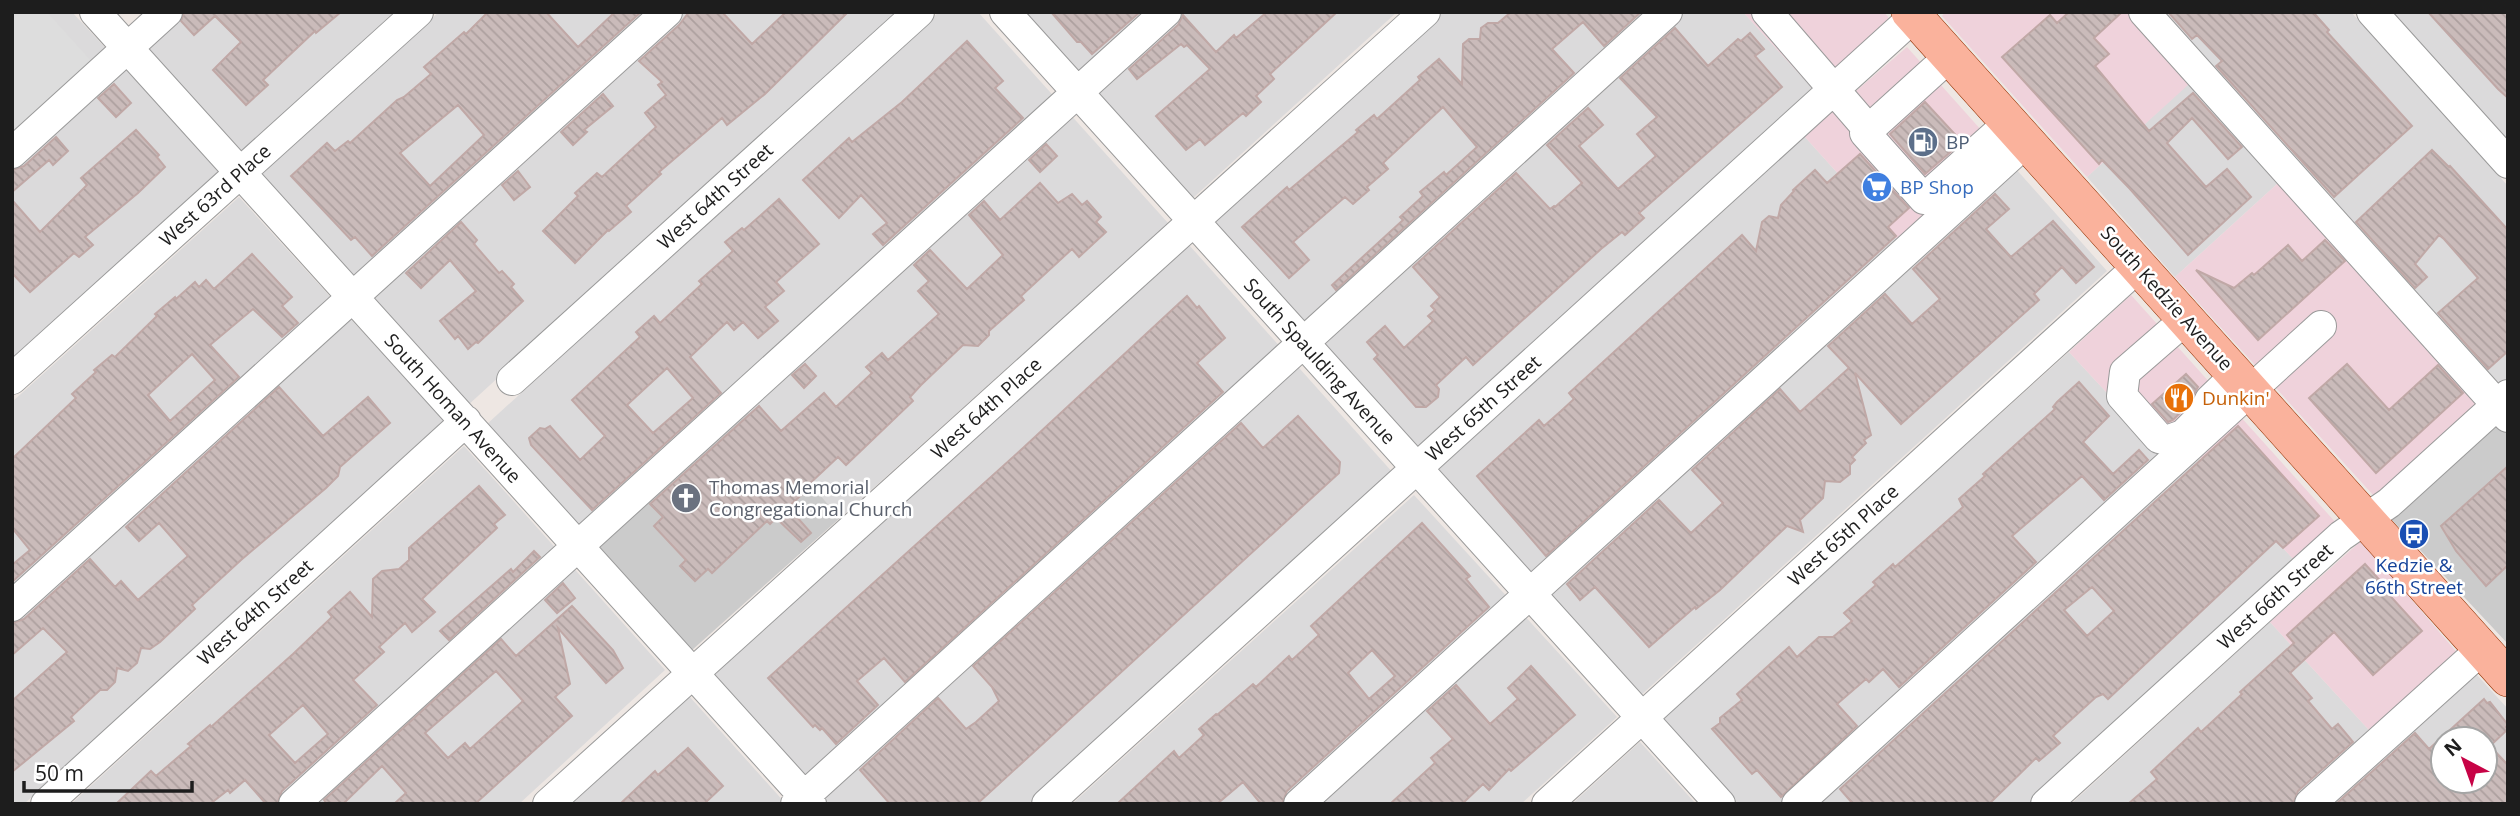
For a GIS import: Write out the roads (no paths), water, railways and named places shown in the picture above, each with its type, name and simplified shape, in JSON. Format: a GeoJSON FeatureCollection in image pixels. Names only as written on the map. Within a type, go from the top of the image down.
{"type":"FeatureCollection","features":[{"type":"Feature","properties":{"kind":"main road","name":"South Kedzie Avenue"},"geometry":{"type":"LineString","coordinates":[[1914,14],[2508,678]]}},
{"type":"Feature","properties":{"kind":"street","name":"South Homan Avenue"},"geometry":{"type":"LineString","coordinates":[[95,12],[693,673],[803,801]]}},
{"type":"Feature","properties":{"kind":"street"},"geometry":{"type":"LineString","coordinates":[[12,153],[167,12]]}},
{"type":"Feature","properties":{"kind":"street","name":"West 63rd Place"},"geometry":{"type":"LineString","coordinates":[[12,379],[418,12]]}},
{"type":"Feature","properties":{"kind":"street"},"geometry":{"type":"LineString","coordinates":[[12,606],[667,12]]}},
{"type":"Feature","properties":{"kind":"street","name":"West 64th Street"},"geometry":{"type":"LineString","coordinates":[[512,380],[919,12]]}},
{"type":"Feature","properties":{"kind":"street","name":"South Spaulding Avenue"},"geometry":{"type":"LineString","coordinates":[[1005,12],[1720,804]]}},
{"type":"Feature","properties":{"kind":"street"},"geometry":{"type":"LineString","coordinates":[[294,804],[1166,12]]}},
{"type":"Feature","properties":{"kind":"street","name":"West 64th Place"},"geometry":{"type":"LineString","coordinates":[[548,804],[1425,12]]}},
{"type":"Feature","properties":{"kind":"street"},"geometry":{"type":"LineString","coordinates":[[803,801],[1667,12]]}},
{"type":"Feature","properties":{"kind":"street"},"geometry":{"type":"LineString","coordinates":[[1767,12],[1868,129]]}},
{"type":"Feature","properties":{"kind":"street"},"geometry":{"type":"LineString","coordinates":[[2144,12],[2504,405]]}},
{"type":"Feature","properties":{"kind":"street"},"geometry":{"type":"LineString","coordinates":[[2372,12],[2508,163]]}},
{"type":"Feature","properties":{"kind":"street","name":"West 65th Street"},"geometry":{"type":"LineString","coordinates":[[1047,804],[1914,14]]}},
{"type":"Feature","properties":{"kind":"street"},"geometry":{"type":"LineString","coordinates":[[1950,56],[1865,133],[1924,199],[2018,132]]}},
{"type":"Feature","properties":{"kind":"street"},"geometry":{"type":"LineString","coordinates":[[1299,804],[1530,593],[2018,132]]}},
{"type":"Feature","properties":{"kind":"street","name":"West 65th Place"},"geometry":{"type":"LineString","coordinates":[[1547,804],[2138,266]]}},
{"type":"Feature","properties":{"kind":"street"},"geometry":{"type":"LineString","coordinates":[[2186,319],[2125,372],[2122,396],[2159,438],[2169,440],[2183,435],[2203,415],[2210,400],[2243,383]]}},
{"type":"Feature","properties":{"kind":"street"},"geometry":{"type":"LineString","coordinates":[[1797,804],[2243,383],[2322,326]]}},
{"type":"Feature","properties":{"kind":"street","name":"West 66th Street"},"geometry":{"type":"LineString","coordinates":[[2046,804],[2341,536],[2389,503],[2504,405]]}},
{"type":"Feature","properties":{"kind":"street","name":"West 64th Street"},"geometry":{"type":"LineString","coordinates":[[46,804],[466,421]]}},
{"type":"Feature","properties":{"kind":"street"},"geometry":{"type":"LineString","coordinates":[[2310,804],[2482,649]]}},
{"type":"Feature","properties":{"kind":"place","name":"BP"},"geometry":{"type":"Point","coordinates":[1923,142]}},
{"type":"Feature","properties":{"kind":"place","name":"BP Shop"},"geometry":{"type":"Point","coordinates":[1877,187]}},
{"type":"Feature","properties":{"kind":"place","name":"Dunkin'"},"geometry":{"type":"Point","coordinates":[2179,398]}},
{"type":"Feature","properties":{"kind":"place","name":"Thomas Memorial Congregational Church"},"geometry":{"type":"Point","coordinates":[686,498]}},
{"type":"Feature","properties":{"kind":"place","name":"Kedzie & 66th Street"},"geometry":{"type":"Point","coordinates":[2414,534]}}]}
